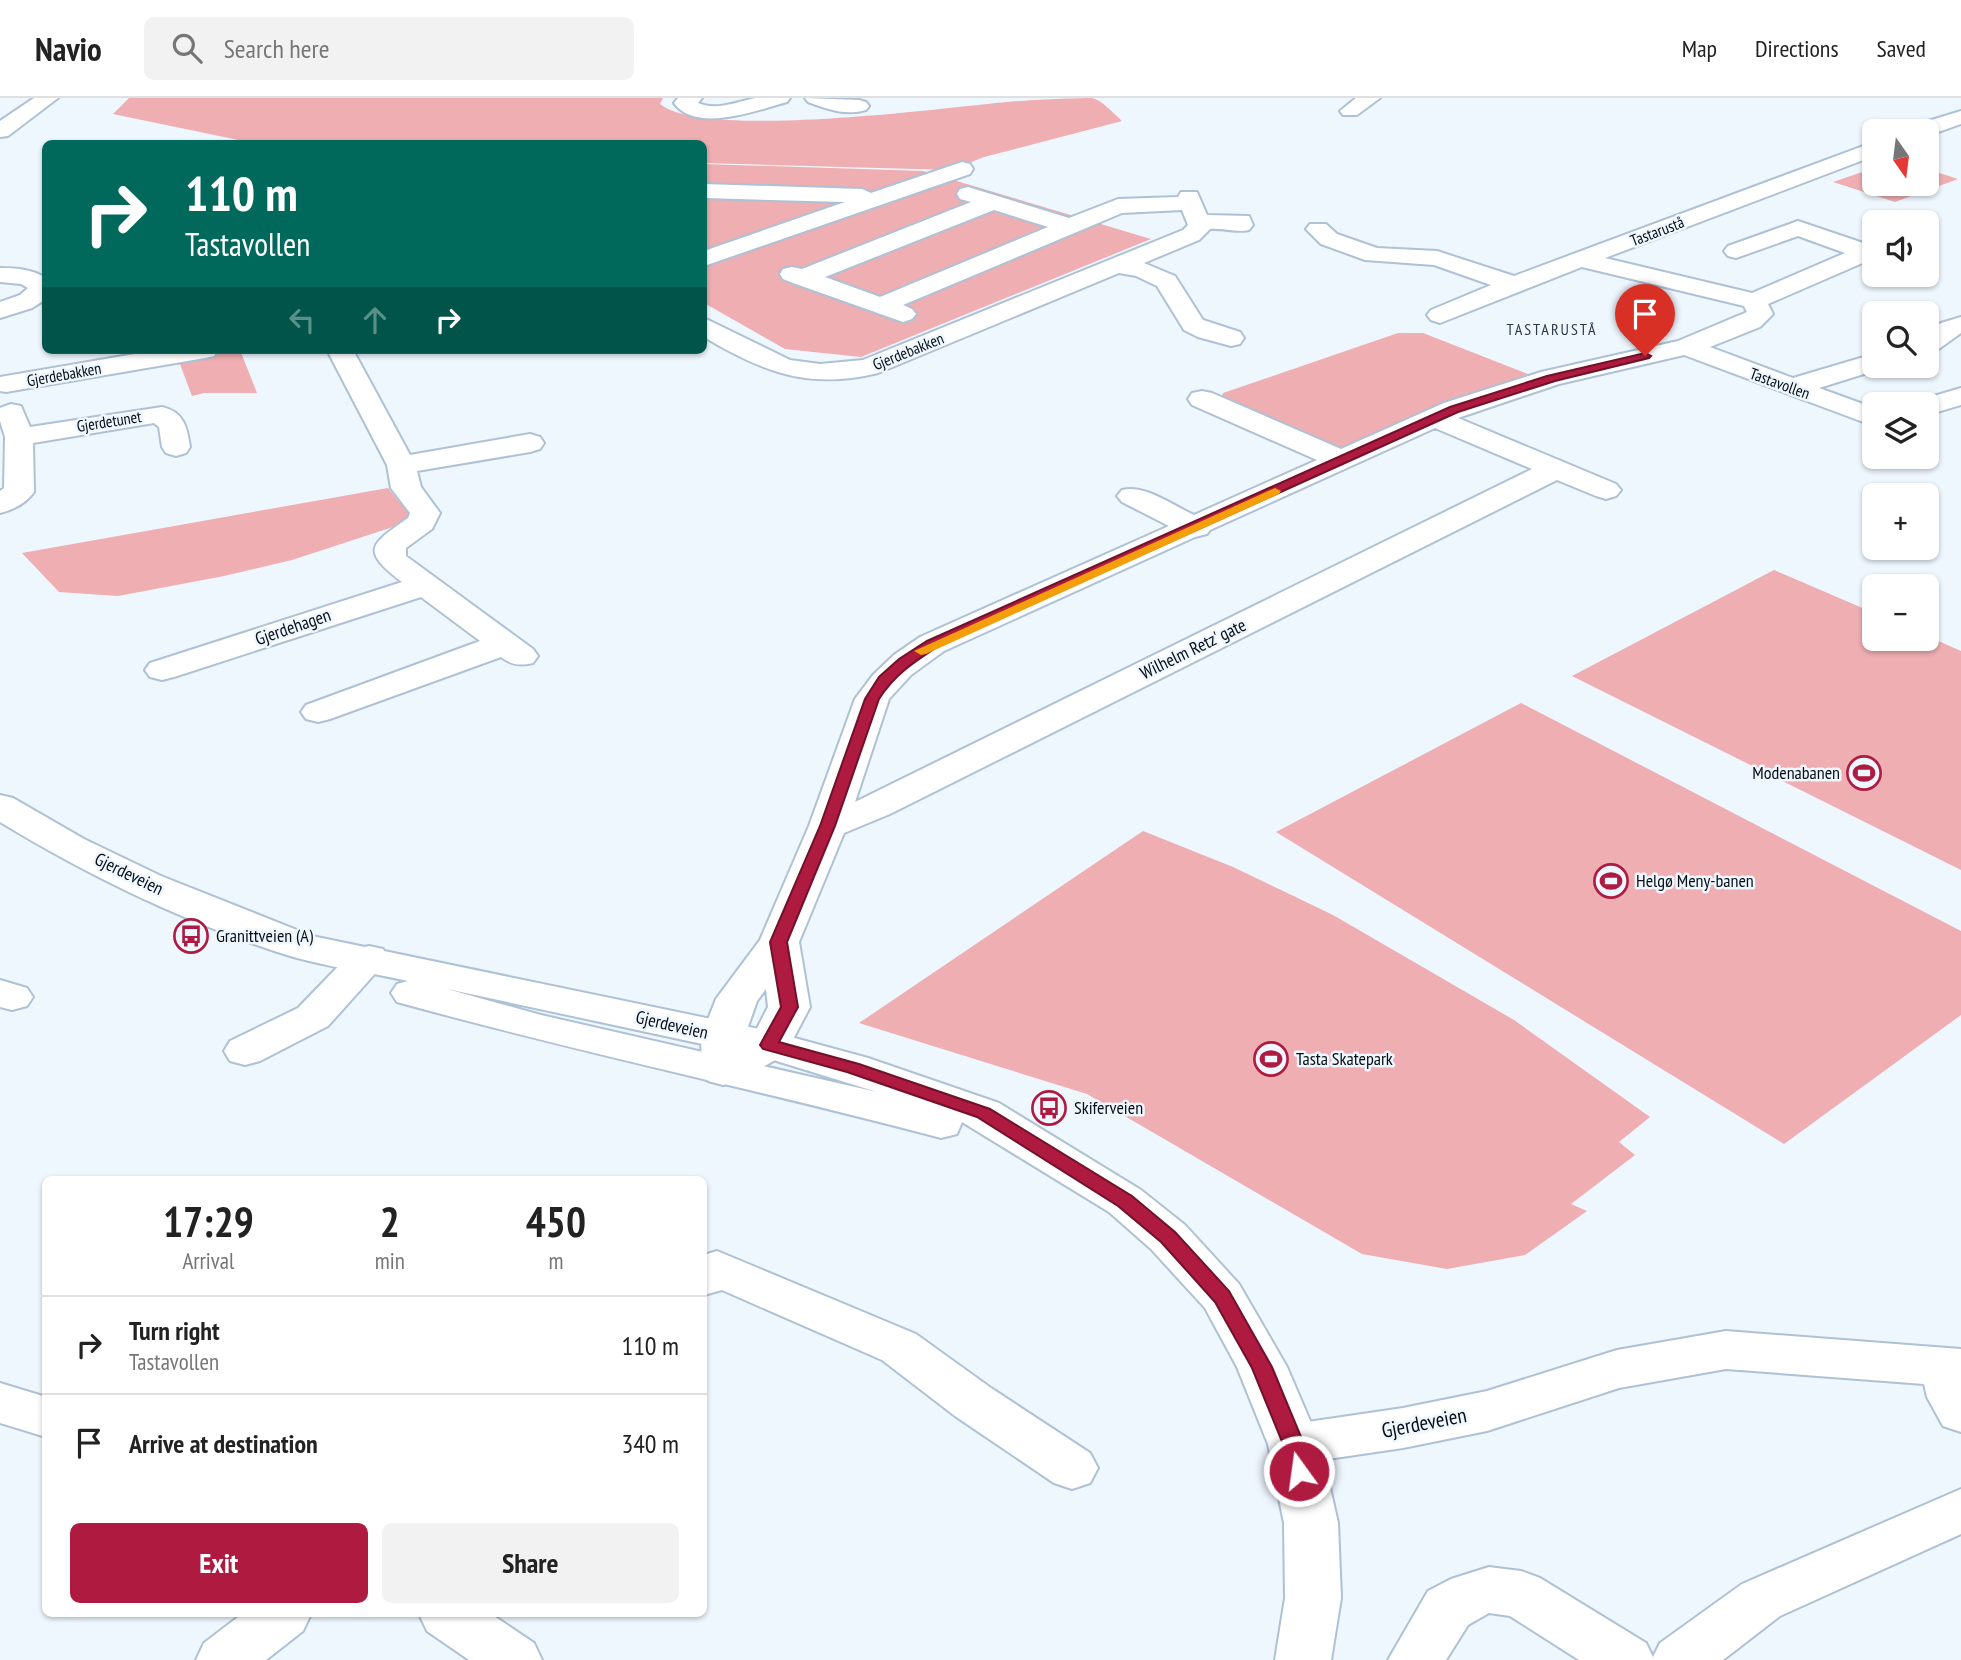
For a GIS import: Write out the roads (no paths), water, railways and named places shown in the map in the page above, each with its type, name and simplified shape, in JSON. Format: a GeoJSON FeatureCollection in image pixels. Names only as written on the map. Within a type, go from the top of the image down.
{"type":"FeatureCollection","features":[{"type":"Feature","properties":{"kind":"street"},"geometry":{"type":"LineString","coordinates":[[0,131],[48,98]]}},
{"type":"Feature","properties":{"kind":"street"},"geometry":{"type":"LineString","coordinates":[[692,98],[684,103],[702,112],[780,98]]}},
{"type":"Feature","properties":{"kind":"street"},"geometry":{"type":"LineString","coordinates":[[815,98],[838,106],[859,106]]}},
{"type":"Feature","properties":{"kind":"street"},"geometry":{"type":"LineString","coordinates":[[1350,111],[1370,98]]}},
{"type":"Feature","properties":{"kind":"street"},"geometry":{"type":"LineString","coordinates":[[1939,125],[1961,117]]}},
{"type":"Feature","properties":{"kind":"street","name":"Tastarustå"},"geometry":{"type":"LineString","coordinates":[[1440,315],[1514,284],[1862,154]]}},
{"type":"Feature","properties":{"kind":"street"},"geometry":{"type":"LineString","coordinates":[[707,259],[962,169]]}},
{"type":"Feature","properties":{"kind":"street"},"geometry":{"type":"LineString","coordinates":[[707,191],[885,196]]}},
{"type":"Feature","properties":{"kind":"street"},"geometry":{"type":"LineString","coordinates":[[964,193],[1069,226]]}},
{"type":"Feature","properties":{"kind":"street"},"geometry":{"type":"LineString","coordinates":[[802,278],[993,202]]}},
{"type":"Feature","properties":{"kind":"street"},"geometry":{"type":"LineString","coordinates":[[880,306],[1121,205],[1193,207],[1241,221],[1241,225]]}},
{"type":"Feature","properties":{"kind":"street","name":"Gjerdebakken"},"geometry":{"type":"LineString","coordinates":[[707,328],[770,364],[796,370],[829,372],[878,365],[1191,235],[1200,226],[1193,207]]}},
{"type":"Feature","properties":{"kind":"street"},"geometry":{"type":"LineString","coordinates":[[1736,251],[1788,223],[1862,247]]}},
{"type":"Feature","properties":{"kind":"street"},"geometry":{"type":"LineString","coordinates":[[1318,229],[1329,239],[1374,255],[1429,257],[1514,284]]}},
{"type":"Feature","properties":{"kind":"street"},"geometry":{"type":"LineString","coordinates":[[1754,301],[1862,254]]}},
{"type":"Feature","properties":{"kind":"street"},"geometry":{"type":"LineString","coordinates":[[722,1054],[737,999],[779,942],[828,826],[872,699],[884,680],[904,662],[932,644],[1341,460],[1497,393],[1686,347],[1757,318],[1759,306],[1754,301],[1583,260]]}},
{"type":"Feature","properties":{"kind":"street"},"geometry":{"type":"LineString","coordinates":[[1118,266],[1142,270],[1166,281],[1193,325],[1231,338]]}},
{"type":"Feature","properties":{"kind":"street","name":"Gjerdebakken"},"geometry":{"type":"LineString","coordinates":[[778,268],[954,332]]}},
{"type":"Feature","properties":{"kind":"street"},"geometry":{"type":"LineString","coordinates":[[0,275],[29,278],[38,282],[41,288],[38,295],[29,301],[0,310]]}},
{"type":"Feature","properties":{"kind":"street"},"geometry":{"type":"LineString","coordinates":[[1939,336],[1961,325]]}},
{"type":"Feature","properties":{"kind":"street","name":"Tastavollen"},"geometry":{"type":"LineString","coordinates":[[1686,347],[1862,413]]}},
{"type":"Feature","properties":{"kind":"street","name":"Gjerdebakken"},"geometry":{"type":"LineString","coordinates":[[3,378],[176,354]]}},
{"type":"Feature","properties":{"kind":"street"},"geometry":{"type":"LineString","coordinates":[[318,712],[513,650],[391,559],[390,545],[421,523],[425,513],[406,488],[401,465],[342,354]]}},
{"type":"Feature","properties":{"kind":"street"},"geometry":{"type":"LineString","coordinates":[[1793,387],[1862,366]]}},
{"type":"Feature","properties":{"kind":"street"},"geometry":{"type":"LineString","coordinates":[[3,378],[19,437],[9,498]]}},
{"type":"Feature","properties":{"kind":"street"},"geometry":{"type":"LineString","coordinates":[[1939,403],[1961,396]]}},
{"type":"Feature","properties":{"kind":"street"},"geometry":{"type":"LineString","coordinates":[[1202,399],[1341,460]]}},
{"type":"Feature","properties":{"kind":"street","name":"Gjerdetunet"},"geometry":{"type":"LineString","coordinates":[[19,437],[155,414],[162,415],[173,425],[176,447]]}},
{"type":"Feature","properties":{"kind":"street"},"geometry":{"type":"LineString","coordinates":[[1436,418],[1543,476]]}},
{"type":"Feature","properties":{"kind":"street"},"geometry":{"type":"LineString","coordinates":[[401,465],[530,443]]}},
{"type":"Feature","properties":{"kind":"street"},"geometry":{"type":"LineString","coordinates":[[1474,459],[1606,490]]}},
{"type":"Feature","properties":{"kind":"street","name":"Wilhelm Retz' gate"},"geometry":{"type":"LineString","coordinates":[[828,826],[888,800],[1543,476]]}},
{"type":"Feature","properties":{"kind":"street"},"geometry":{"type":"LineString","coordinates":[[1132,496],[1196,527]]}},
{"type":"Feature","properties":{"kind":"street","name":"Gjerdehagen"},"geometry":{"type":"LineString","coordinates":[[162,670],[425,585]]}},
{"type":"Feature","properties":{"kind":"street","name":"Gjerdeveien"},"geometry":{"type":"LineString","coordinates":[[0,806],[22,820],[153,886],[220,915],[539,1028],[722,1054],[971,1132],[1028,1143]]}},
{"type":"Feature","properties":{"kind":"street"},"geometry":{"type":"LineString","coordinates":[[769,1045],[789,1007],[779,942]]}},
{"type":"Feature","properties":{"kind":"street"},"geometry":{"type":"LineString","coordinates":[[245,1051],[313,1017],[362,967]]}},
{"type":"Feature","properties":{"kind":"street","name":"Gjerdeveien"},"geometry":{"type":"LineString","coordinates":[[722,1054],[769,1045],[943,1097],[984,1113],[1028,1143],[1085,1174],[1125,1201],[1168,1237],[1222,1296],[1262,1367],[1294,1444],[1403,1428],[1487,1410],[1617,1369],[1726,1350],[1953,1367]]}},
{"type":"Feature","properties":{"kind":"street"},"geometry":{"type":"LineString","coordinates":[[707,1276],[717,1268],[899,1347],[972,1402],[1072,1468]]}},
{"type":"Feature","properties":{"kind":"street"},"geometry":{"type":"LineString","coordinates":[[1953,1367],[1952,1397],[1961,1412]]}},
{"type":"Feature","properties":{"kind":"street"},"geometry":{"type":"LineString","coordinates":[[0,1403],[42,1416]]}},
{"type":"Feature","properties":{"kind":"street"},"geometry":{"type":"LineString","coordinates":[[1294,1444],[1311,1523],[1314,1598],[1303,1660]]}},
{"type":"Feature","properties":{"kind":"street"},"geometry":{"type":"LineString","coordinates":[[1680,1660],[1761,1600],[1961,1510]]}},
{"type":"Feature","properties":{"kind":"street"},"geometry":{"type":"LineString","coordinates":[[1416,1660],[1448,1608],[1470,1595],[1489,1590],[1521,1594],[1626,1660]]}},
{"type":"Feature","properties":{"kind":"street"},"geometry":{"type":"LineString","coordinates":[[224,1660],[279,1617]]}},
{"type":"Feature","properties":{"kind":"street"},"geometry":{"type":"LineString","coordinates":[[451,1617],[514,1660]]}},
{"type":"Feature","properties":{"kind":"place","name":"Modenabanen"},"geometry":{"type":"Point","coordinates":[1864,773]}},
{"type":"Feature","properties":{"kind":"place","name":"Helgø Meny-banen"},"geometry":{"type":"Point","coordinates":[1611,881]}},
{"type":"Feature","properties":{"kind":"place","name":"Granittveien (A)"},"geometry":{"type":"Point","coordinates":[191,936]}},
{"type":"Feature","properties":{"kind":"place","name":"Tasta Skatepark"},"geometry":{"type":"Point","coordinates":[1271,1059]}},
{"type":"Feature","properties":{"kind":"place","name":"Skiferveien"},"geometry":{"type":"Point","coordinates":[1049,1108]}},
{"type":"Feature","properties":{"kind":"district","name":"TASTARUSTÅ"},"geometry":{"type":"Point","coordinates":[1552,329]}}]}
